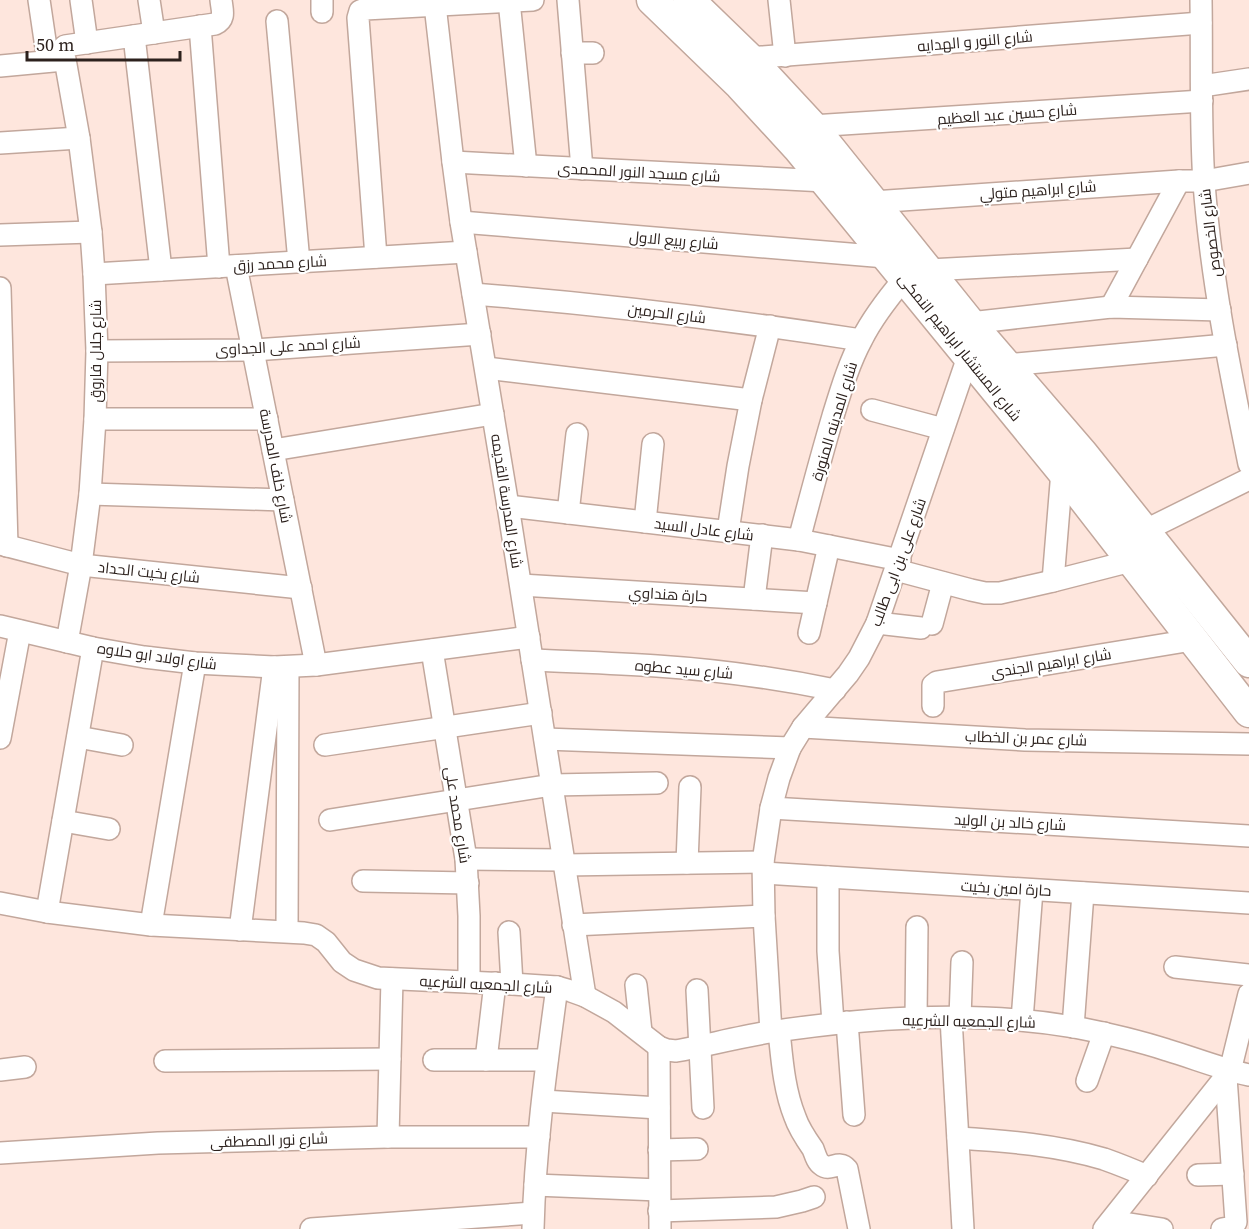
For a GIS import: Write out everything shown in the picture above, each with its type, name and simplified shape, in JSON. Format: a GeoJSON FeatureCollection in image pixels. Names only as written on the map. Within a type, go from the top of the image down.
{"type":"FeatureCollection","features":[{"type":"Feature","properties":{"kind":"main road","name":"شارع المستشار ابراهيم النمكى"},"geometry":{"type":"LineString","coordinates":[[652,0],[769,116],[906,269],[970,323],[1006,365],[1072,463],[1131,561],[1249,712]]}},
{"type":"Feature","properties":{"kind":"main road","name":"شارع المستشار ابراهيم النمكى"},"geometry":{"type":"LineString","coordinates":[[689,0],[749,58],[812,126],[873,202],[906,269],[968,357],[1072,463],[1144,531],[1249,662]]}},
{"type":"Feature","properties":{"kind":"street","name":"شارع جلال فاروق"},"geometry":{"type":"LineString","coordinates":[[39,0],[79,138],[94,274],[95,419],[90,494],[81,565],[67,642]]}},
{"type":"Feature","properties":{"kind":"street"},"geometry":{"type":"LineString","coordinates":[[81,0],[87,43]]}},
{"type":"Feature","properties":{"kind":"street"},"geometry":{"type":"LineString","coordinates":[[149,0],[144,34],[161,270]]}},
{"type":"Feature","properties":{"kind":"street"},"geometry":{"type":"LineString","coordinates":[[0,66],[56,61],[63,47],[215,24],[221,21],[223,15],[221,0]]}},
{"type":"Feature","properties":{"kind":"street"},"geometry":{"type":"LineString","coordinates":[[376,257],[358,18],[360,11],[405,3],[435,5],[533,0]]}},
{"type":"Feature","properties":{"kind":"street"},"geometry":{"type":"LineString","coordinates":[[568,0],[582,53],[582,169]]}},
{"type":"Feature","properties":{"kind":"street"},"geometry":{"type":"LineString","coordinates":[[779,0],[784,56]]}},
{"type":"Feature","properties":{"kind":"street","name":"شارع الخصوص"},"geometry":{"type":"LineString","coordinates":[[1201,0],[1204,181],[1209,237],[1226,345],[1249,464]]}},
{"type":"Feature","properties":{"kind":"street"},"geometry":{"type":"LineString","coordinates":[[509,1],[526,166]]}},
{"type":"Feature","properties":{"kind":"street","name":"شارع المدرسة القديمه"},"geometry":{"type":"LineString","coordinates":[[435,5],[461,222],[521,585],[585,996]]}},
{"type":"Feature","properties":{"kind":"street"},"geometry":{"type":"LineString","coordinates":[[277,21],[299,262]]}},
{"type":"Feature","properties":{"kind":"street","name":"شارع النور و الهدايه"},"geometry":{"type":"LineString","coordinates":[[749,58],[1201,23]]}},
{"type":"Feature","properties":{"kind":"street","name":"شارع خلف المدرسة"},"geometry":{"type":"LineString","coordinates":[[200,26],[228,266],[253,350],[316,665]]}},
{"type":"Feature","properties":{"kind":"street","name":"شارع حسين عبد العظيم"},"geometry":{"type":"LineString","coordinates":[[812,126],[1202,94],[1249,79]]}},
{"type":"Feature","properties":{"kind":"street"},"geometry":{"type":"LineString","coordinates":[[0,143],[79,138]]}},
{"type":"Feature","properties":{"kind":"street","name":"شارع مسجد النور المحمدى"},"geometry":{"type":"LineString","coordinates":[[453,162],[825,181]]}},
{"type":"Feature","properties":{"kind":"street","name":"شارع ابراهيم متولي"},"geometry":{"type":"LineString","coordinates":[[873,202],[1204,181],[1249,173]]}},
{"type":"Feature","properties":{"kind":"street"},"geometry":{"type":"LineString","coordinates":[[1111,308],[1179,181]]}},
{"type":"Feature","properties":{"kind":"street","name":"شارع ربيع الاول"},"geometry":{"type":"LineString","coordinates":[[461,222],[906,269],[1137,259]]}},
{"type":"Feature","properties":{"kind":"street"},"geometry":{"type":"LineString","coordinates":[[0,235],[91,232]]}},
{"type":"Feature","properties":{"kind":"street","name":"شارع محمد رزق"},"geometry":{"type":"LineString","coordinates":[[94,274],[466,252]]}},
{"type":"Feature","properties":{"kind":"street","name":"شارع المدينه المنورة"},"geometry":{"type":"LineString","coordinates":[[799,540],[841,389],[861,340],[906,269]]}},
{"type":"Feature","properties":{"kind":"street"},"geometry":{"type":"LineString","coordinates":[[0,288],[4,545]]}},
{"type":"Feature","properties":{"kind":"street","name":"شارع الحرمين"},"geometry":{"type":"LineString","coordinates":[[473,294],[621,307],[861,340]]}},
{"type":"Feature","properties":{"kind":"street"},"geometry":{"type":"LineString","coordinates":[[970,323],[1111,308],[1220,310]]}},
{"type":"Feature","properties":{"kind":"street"},"geometry":{"type":"LineString","coordinates":[[728,531],[751,400],[770,326]]}},
{"type":"Feature","properties":{"kind":"street","name":"شارع احمد على الجداوى"},"geometry":{"type":"LineString","coordinates":[[96,351],[253,350],[480,334]]}},
{"type":"Feature","properties":{"kind":"street"},"geometry":{"type":"LineString","coordinates":[[1006,365],[1226,345]]}},
{"type":"Feature","properties":{"kind":"street","name":"شارع على بن ابى طالب"},"geometry":{"type":"LineString","coordinates":[[859,1229],[846,1167],[842,1165],[826,1167],[820,1164],[794,1116],[787,1093],[775,1031],[764,916],[764,868],[771,808],[790,748],[803,727],[859,658],[877,623],[968,357]]}},
{"type":"Feature","properties":{"kind":"street"},"geometry":{"type":"LineString","coordinates":[[486,368],[751,400]]}},
{"type":"Feature","properties":{"kind":"street"},"geometry":{"type":"LineString","coordinates":[[872,410],[943,429]]}},
{"type":"Feature","properties":{"kind":"street"},"geometry":{"type":"LineString","coordinates":[[273,450],[493,414]]}},
{"type":"Feature","properties":{"kind":"street"},"geometry":{"type":"LineString","coordinates":[[95,419],[267,419]]}},
{"type":"Feature","properties":{"kind":"street"},"geometry":{"type":"LineString","coordinates":[[568,513],[577,434]]}},
{"type":"Feature","properties":{"kind":"street"},"geometry":{"type":"LineString","coordinates":[[645,522],[653,444]]}},
{"type":"Feature","properties":{"kind":"street"},"geometry":{"type":"LineString","coordinates":[[1053,581],[1072,463]]}},
{"type":"Feature","properties":{"kind":"street"},"geometry":{"type":"LineString","coordinates":[[1144,531],[1249,479]]}},
{"type":"Feature","properties":{"kind":"street"},"geometry":{"type":"LineString","coordinates":[[90,494],[283,500]]}},
{"type":"Feature","properties":{"kind":"street","name":"شارع عادل السيد"},"geometry":{"type":"LineString","coordinates":[[508,506],[799,540],[898,565],[943,583],[985,592],[1000,593],[1131,561]]}},
{"type":"Feature","properties":{"kind":"street"},"geometry":{"type":"LineString","coordinates":[[754,599],[762,535]]}},
{"type":"Feature","properties":{"kind":"street","name":"شارع بخيت الحداد"},"geometry":{"type":"LineString","coordinates":[[4,545],[81,565],[301,588]]}},
{"type":"Feature","properties":{"kind":"street"},"geometry":{"type":"LineString","coordinates":[[808,633],[828,546]]}},
{"type":"Feature","properties":{"kind":"street"},"geometry":{"type":"LineString","coordinates":[[877,623],[926,626],[943,583]]}},
{"type":"Feature","properties":{"kind":"street","name":"حارة هنداوي"},"geometry":{"type":"LineString","coordinates":[[521,585],[816,603]]}},
{"type":"Feature","properties":{"kind":"street"},"geometry":{"type":"LineString","coordinates":[[0,738],[10,628]]}},
{"type":"Feature","properties":{"kind":"street","name":"شارع اولاد ابو حلاوه"},"geometry":{"type":"LineString","coordinates":[[10,628],[93,648],[144,657],[195,663],[281,667],[316,665],[529,637]]}},
{"type":"Feature","properties":{"kind":"street","name":"شارع ابراهيم الجندى"},"geometry":{"type":"LineString","coordinates":[[933,706],[933,686],[937,682],[1192,640]]}},
{"type":"Feature","properties":{"kind":"street"},"geometry":{"type":"LineString","coordinates":[[47,912],[93,648]]}},
{"type":"Feature","properties":{"kind":"street","name":"شارع محمد على"},"geometry":{"type":"LineString","coordinates":[[432,650],[466,859],[470,949],[469,982]]}},
{"type":"Feature","properties":{"kind":"street","name":"شارع سيد عطوه"},"geometry":{"type":"LineString","coordinates":[[532,660],[700,669],[786,680],[835,690]]}},
{"type":"Feature","properties":{"kind":"street"},"geometry":{"type":"LineString","coordinates":[[151,925],[195,663]]}},
{"type":"Feature","properties":{"kind":"street"},"geometry":{"type":"LineString","coordinates":[[240,930],[281,667]]}},
{"type":"Feature","properties":{"kind":"street"},"geometry":{"type":"LineString","coordinates":[[281,667],[286,931]]}},
{"type":"Feature","properties":{"kind":"street"},"geometry":{"type":"LineString","coordinates":[[325,745],[540,713]]}},
{"type":"Feature","properties":{"kind":"street","name":"شارع عمر بن الخطاب"},"geometry":{"type":"LineString","coordinates":[[803,727],[1025,740],[1249,744]]}},
{"type":"Feature","properties":{"kind":"street"},"geometry":{"type":"LineString","coordinates":[[78,737],[122,745]]}},
{"type":"Feature","properties":{"kind":"street"},"geometry":{"type":"LineString","coordinates":[[545,739],[790,748]]}},
{"type":"Feature","properties":{"kind":"street"},"geometry":{"type":"LineString","coordinates":[[330,820],[552,784],[657,783]]}},
{"type":"Feature","properties":{"kind":"street"},"geometry":{"type":"LineString","coordinates":[[687,863],[690,787]]}},
{"type":"Feature","properties":{"kind":"street","name":"شارع خالد بن الوليد"},"geometry":{"type":"LineString","coordinates":[[771,808],[1249,836]]}},
{"type":"Feature","properties":{"kind":"street"},"geometry":{"type":"LineString","coordinates":[[63,821],[109,830]]}},
{"type":"Feature","properties":{"kind":"street","name":"حارة امين بخيت"},"geometry":{"type":"LineString","coordinates":[[466,859],[687,863],[764,868],[828,877],[1249,903]]}},
{"type":"Feature","properties":{"kind":"street"},"geometry":{"type":"LineString","coordinates":[[828,877],[828,951],[854,1115]]}},
{"type":"Feature","properties":{"kind":"street"},"geometry":{"type":"LineString","coordinates":[[363,881],[468,883]]}},
{"type":"Feature","properties":{"kind":"street"},"geometry":{"type":"LineString","coordinates":[[1022,1020],[1032,890]]}},
{"type":"Feature","properties":{"kind":"street"},"geometry":{"type":"LineString","coordinates":[[1073,1027],[1083,893]]}},
{"type":"Feature","properties":{"kind":"street","name":"شارع الجمعيه الشرعيه"},"geometry":{"type":"LineString","coordinates":[[0,903],[47,912],[151,925],[286,931],[316,935],[326,942],[342,962],[354,970],[378,978],[557,987],[585,996],[615,1012],[659,1047],[676,1051],[775,1031],[840,1023],[916,1018],[1022,1020],[1104,1033],[1168,1050],[1235,1074]]}},
{"type":"Feature","properties":{"kind":"street"},"geometry":{"type":"LineString","coordinates":[[573,925],[764,916]]}},
{"type":"Feature","properties":{"kind":"street"},"geometry":{"type":"LineString","coordinates":[[916,1018],[917,927]]}},
{"type":"Feature","properties":{"kind":"street"},"geometry":{"type":"LineString","coordinates":[[486,1060],[503,984],[509,932]]}},
{"type":"Feature","properties":{"kind":"street"},"geometry":{"type":"LineString","coordinates":[[962,962],[956,1018],[958,1138],[963,1229]]}},
{"type":"Feature","properties":{"kind":"street"},"geometry":{"type":"LineString","coordinates":[[1175,967],[1249,975]]}},
{"type":"Feature","properties":{"kind":"street"},"geometry":{"type":"LineString","coordinates":[[388,1137],[392,979]]}},
{"type":"Feature","properties":{"kind":"street"},"geometry":{"type":"LineString","coordinates":[[636,985],[641,1032]]}},
{"type":"Feature","properties":{"kind":"street"},"geometry":{"type":"LineString","coordinates":[[325,1228],[533,1221],[539,1137],[557,987]]}},
{"type":"Feature","properties":{"kind":"street"},"geometry":{"type":"LineString","coordinates":[[697,990],[703,1108]]}},
{"type":"Feature","properties":{"kind":"street"},"geometry":{"type":"LineString","coordinates":[[1222,1229],[1233,1227],[1236,1222],[1233,1174],[1235,1074],[1249,994]]}},
{"type":"Feature","properties":{"kind":"street"},"geometry":{"type":"LineString","coordinates":[[1087,1081],[1104,1033]]}},
{"type":"Feature","properties":{"kind":"street"},"geometry":{"type":"LineString","coordinates":[[659,1047],[659,1220],[770,1207],[814,1197]]}},
{"type":"Feature","properties":{"kind":"street"},"geometry":{"type":"LineString","coordinates":[[165,1061],[390,1059]]}},
{"type":"Feature","properties":{"kind":"street"},"geometry":{"type":"LineString","coordinates":[[435,1060],[547,1060]]}},
{"type":"Feature","properties":{"kind":"street"},"geometry":{"type":"LineString","coordinates":[[0,1070],[25,1067]]}},
{"type":"Feature","properties":{"kind":"street"},"geometry":{"type":"LineString","coordinates":[[1107,1225],[1235,1074]]}},
{"type":"Feature","properties":{"kind":"street"},"geometry":{"type":"LineString","coordinates":[[543,1101],[659,1108]]}},
{"type":"Feature","properties":{"kind":"street","name":"شارع نور المصطفى"},"geometry":{"type":"LineString","coordinates":[[0,1153],[158,1143],[388,1137],[539,1137]]}},
{"type":"Feature","properties":{"kind":"street"},"geometry":{"type":"LineString","coordinates":[[958,1138],[1032,1144],[1068,1151],[1104,1159],[1147,1176]]}},
{"type":"Feature","properties":{"kind":"street"},"geometry":{"type":"LineString","coordinates":[[659,1150],[697,1148]]}},
{"type":"Feature","properties":{"kind":"street"},"geometry":{"type":"LineString","coordinates":[[1198,1175],[1233,1174]]}},
{"type":"Feature","properties":{"kind":"street"},"geometry":{"type":"LineString","coordinates":[[535,1185],[659,1190]]}},
{"type":"Feature","properties":{"kind":"street"},"geometry":{"type":"LineString","coordinates":[[1107,1225],[1162,1229]]}}]}
